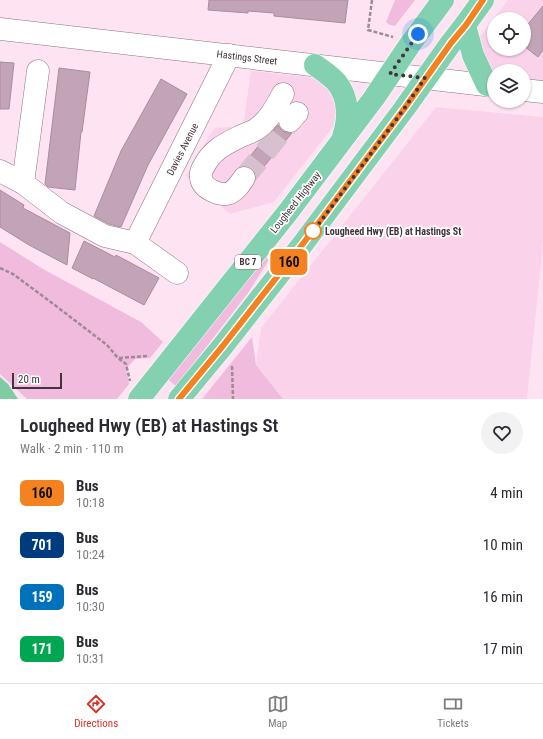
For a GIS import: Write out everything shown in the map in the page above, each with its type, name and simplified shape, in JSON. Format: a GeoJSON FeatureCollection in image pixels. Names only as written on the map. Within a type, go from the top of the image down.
{"type":"FeatureCollection","features":[{"type":"Feature","properties":{"kind":"main road","name":"Lougheed Highway"},"geometry":{"type":"LineString","coordinates":[[135,392],[152,382],[288,212],[374,98],[443,0]]}},
{"type":"Feature","properties":{"kind":"main road"},"geometry":{"type":"LineString","coordinates":[[179,399],[302,245],[404,109],[483,0]]}},
{"type":"Feature","properties":{"kind":"main road"},"geometry":{"type":"LineString","coordinates":[[466,25],[473,55],[487,81]]}},
{"type":"Feature","properties":{"kind":"main road"},"geometry":{"type":"LineString","coordinates":[[315,65],[334,80],[344,96],[347,111],[347,122],[342,141]]}},
{"type":"Feature","properties":{"kind":"street","name":"Hastings Street"},"geometry":{"type":"LineString","coordinates":[[0,29],[487,86]]}},
{"type":"Feature","properties":{"kind":"street","name":"Davies Avenue"},"geometry":{"type":"LineString","coordinates":[[135,243],[229,55]]}},
{"type":"Feature","properties":{"kind":"street"},"geometry":{"type":"LineString","coordinates":[[23,183],[38,71]]}},
{"type":"Feature","properties":{"kind":"street"},"geometry":{"type":"LineString","coordinates":[[531,91],[543,92]]}},
{"type":"Feature","properties":{"kind":"street"},"geometry":{"type":"LineString","coordinates":[[244,178],[231,193],[225,195],[218,194],[206,187],[202,182],[201,174],[208,158],[218,148],[256,130],[269,118],[283,94]]}},
{"type":"Feature","properties":{"kind":"street"},"geometry":{"type":"LineString","coordinates":[[0,171],[23,183],[62,212],[105,236],[135,243],[177,273]]}},
{"type":"Feature","properties":{"kind":"path"},"geometry":{"type":"LineString","coordinates":[[372,0],[368,30],[394,38]]}},
{"type":"Feature","properties":{"kind":"path"},"geometry":{"type":"LineString","coordinates":[[0,268],[13,274],[107,345],[118,358],[126,364],[135,392]]}},
{"type":"Feature","properties":{"kind":"path"},"geometry":{"type":"LineString","coordinates":[[118,358],[154,356]]}},
{"type":"Feature","properties":{"kind":"path"},"geometry":{"type":"LineString","coordinates":[[232,364],[233,399]]}},
{"type":"Feature","properties":{"kind":"shaded area"},"geometry":{"type":"Polygon","coordinates":[[[395,0],[415,0],[395,26],[386,22],[395,0]]]}},
{"type":"Feature","properties":{"kind":"shaded area"},"geometry":{"type":"Polygon","coordinates":[[[508,0],[543,0],[543,82],[531,81],[531,64],[487,64],[487,66],[485,64],[479,38],[487,28],[487,56],[531,56],[531,12],[499,12],[508,0]]]}},
{"type":"Feature","properties":{"kind":"shaded area"},"geometry":{"type":"Polygon","coordinates":[[[251,71],[307,77],[320,80],[334,96],[336,113],[333,127],[274,202],[230,214],[186,176],[214,128],[243,126],[251,71]]]}},
{"type":"Feature","properties":{"kind":"shaded area"},"geometry":{"type":"Polygon","coordinates":[[[436,107],[543,117],[543,244],[527,399],[283,399],[256,365],[261,328],[436,107]]]}},
{"type":"Feature","properties":{"kind":"shaded area"},"geometry":{"type":"Polygon","coordinates":[[[0,242],[43,269],[141,322],[163,342],[150,358],[135,359],[126,369],[129,384],[117,399],[27,399],[0,374],[0,242]]]}},
{"type":"Feature","properties":{"kind":"shaded area"},"geometry":{"type":"Polygon","coordinates":[[[266,257],[269,260],[248,293],[176,386],[167,379],[266,257]]]}},
{"type":"Feature","properties":{"kind":"shaded area"},"geometry":{"type":"Polygon","coordinates":[[[252,337],[256,365],[283,399],[202,399],[252,337]]]}},
{"type":"Feature","properties":{"kind":"shaded area"},"geometry":{"type":"Polygon","coordinates":[[[0,377],[8,384],[18,399],[0,399],[0,377]]]}},
{"type":"Feature","properties":{"kind":"building"},"geometry":{"type":"Polygon","coordinates":[[[209,0],[348,0],[345,23],[274,16],[274,13],[208,10],[209,0]]]}},
{"type":"Feature","properties":{"kind":"building"},"geometry":{"type":"Polygon","coordinates":[[[543,6],[543,50],[538,57],[531,52],[531,21],[543,6]]]}},
{"type":"Feature","properties":{"kind":"building"},"geometry":{"type":"Polygon","coordinates":[[[0,62],[14,63],[9,109],[0,109],[0,62]]]}},
{"type":"Feature","properties":{"kind":"building"},"geometry":{"type":"Polygon","coordinates":[[[59,68],[90,72],[81,132],[75,190],[48,187],[45,184],[59,68]]]}},
{"type":"Feature","properties":{"kind":"building"},"geometry":{"type":"Polygon","coordinates":[[[161,79],[187,94],[148,165],[121,227],[109,224],[94,216],[121,151],[161,79]]]}},
{"type":"Feature","properties":{"kind":"building"},"geometry":{"type":"Polygon","coordinates":[[[278,125],[282,131],[292,133],[256,176],[251,167],[242,166],[278,125]]]}},
{"type":"Feature","properties":{"kind":"building"},"geometry":{"type":"Polygon","coordinates":[[[0,190],[24,205],[23,208],[70,233],[67,265],[29,245],[0,227],[0,190]]]}},
{"type":"Feature","properties":{"kind":"building"},"geometry":{"type":"Polygon","coordinates":[[[84,241],[115,257],[116,255],[159,278],[144,305],[72,268],[84,241]]]}},
{"type":"Feature","properties":{"kind":"tunnel"},"geometry":{"type":"LineString","coordinates":[[244,178],[290,121]]}},
{"type":"Feature","properties":{"kind":"bus line","name":"160"},"geometry":{"type":"LineString","coordinates":[[179,399],[302,245],[404,109],[483,0]]}},
{"type":"Feature","properties":{"kind":"place","name":"Lougheed Hwy (EB) at Hastings St"},"geometry":{"type":"Point","coordinates":[313,231]}},
{"type":"Feature","properties":{"kind":"route"},"geometry":{"type":"LineString","coordinates":[[313,231],[312,233],[404,109],[425,78],[390,74],[418,34]]}}]}
